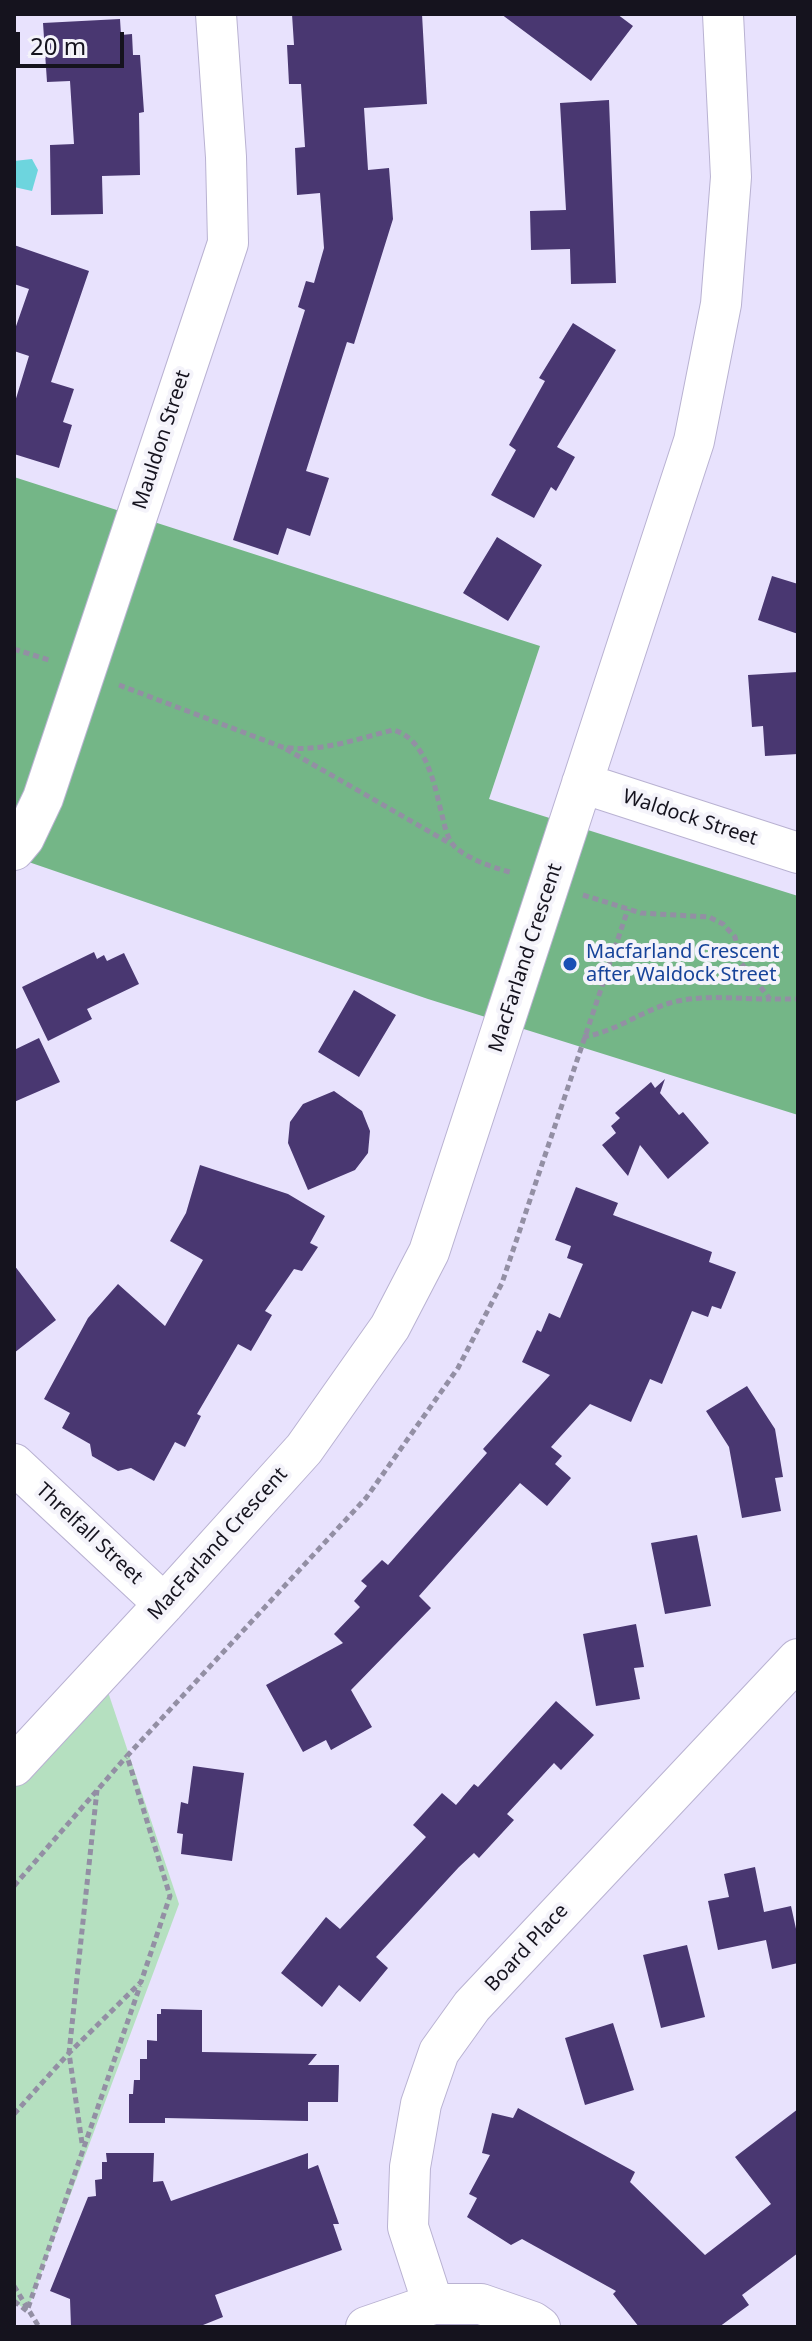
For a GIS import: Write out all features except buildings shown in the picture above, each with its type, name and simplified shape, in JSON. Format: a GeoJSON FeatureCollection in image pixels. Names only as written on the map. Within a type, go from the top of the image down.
{"type":"FeatureCollection","features":[{"type":"Feature","properties":{"kind":"street","name":"Mauldon Street"},"geometry":{"type":"LineString","coordinates":[[14,850],[24,838],[43,798],[228,243],[226,157],[216,14]]}},
{"type":"Feature","properties":{"kind":"street","name":"MacFarland Crescent"},"geometry":{"type":"LineString","coordinates":[[14,1766],[304,1449],[390,1327],[429,1252],[694,441],[721,304],[731,177],[723,14]]}},
{"type":"Feature","properties":{"kind":"street","name":"Waldock Street"},"geometry":{"type":"LineString","coordinates":[[582,783],[798,853]]}},
{"type":"Feature","properties":{"kind":"street","name":"Threlfall Street"},"geometry":{"type":"LineString","coordinates":[[14,1464],[164,1604]]}},
{"type":"Feature","properties":{"kind":"street","name":"Board Place"},"geometry":{"type":"LineString","coordinates":[[433,2304],[408,2227],[413,2151],[421,2104],[439,2052],[472,2006],[798,1659]]}},
{"type":"Feature","properties":{"kind":"street"},"geometry":{"type":"LineString","coordinates":[[366,2327],[433,2304],[481,2304],[540,2327]]}},
{"type":"Feature","properties":{"kind":"path"},"geometry":{"type":"LineString","coordinates":[[14,649],[86,672],[282,747],[481,863],[628,909],[662,916],[709,917],[723,924],[735,937],[741,963],[770,999]]}},
{"type":"Feature","properties":{"kind":"path"},"geometry":{"type":"LineString","coordinates":[[282,747],[309,749],[393,730],[403,733],[418,747],[426,761],[446,829],[455,847]]}},
{"type":"Feature","properties":{"kind":"path"},"geometry":{"type":"LineString","coordinates":[[14,1886],[127,1756],[366,1498],[458,1368],[502,1283],[628,909]]}},
{"type":"Feature","properties":{"kind":"path"},"geometry":{"type":"LineString","coordinates":[[583,1037],[601,1034],[668,1004],[692,998],[798,999]]}},
{"type":"Feature","properties":{"kind":"path"},"geometry":{"type":"LineString","coordinates":[[27,2311],[170,1896],[127,1756]]}},
{"type":"Feature","properties":{"kind":"path"},"geometry":{"type":"LineString","coordinates":[[82,2147],[69,2053],[97,1790]]}},
{"type":"Feature","properties":{"kind":"path"},"geometry":{"type":"LineString","coordinates":[[14,2114],[69,2053],[141,1982]]}},
{"type":"Feature","properties":{"kind":"path"},"geometry":{"type":"LineString","coordinates":[[14,2286],[39,2327]]}},
{"type":"Feature","properties":{"kind":"path"},"geometry":{"type":"LineString","coordinates":[[14,2301],[27,2311]]}},
{"type":"Feature","properties":{"kind":"shaded area"},"geometry":{"type":"Polygon","coordinates":[[[32,159],[38,170],[32,191],[14,187],[14,161],[32,159]]]}},
{"type":"Feature","properties":{"kind":"shaded area"},"geometry":{"type":"Polygon","coordinates":[[[14,477],[540,646],[489,799],[798,896],[798,1115],[428,999],[14,857],[14,477]]]}},
{"type":"Feature","properties":{"kind":"shaded area"},"geometry":{"type":"Polygon","coordinates":[[[101,1671],[179,1904],[27,2311],[14,2301],[14,1783],[101,1671]]]}},
{"type":"Feature","properties":{"kind":"place","name":"Macfarland Crescent after Waldock Street"},"geometry":{"type":"Point","coordinates":[570,964]}}]}
